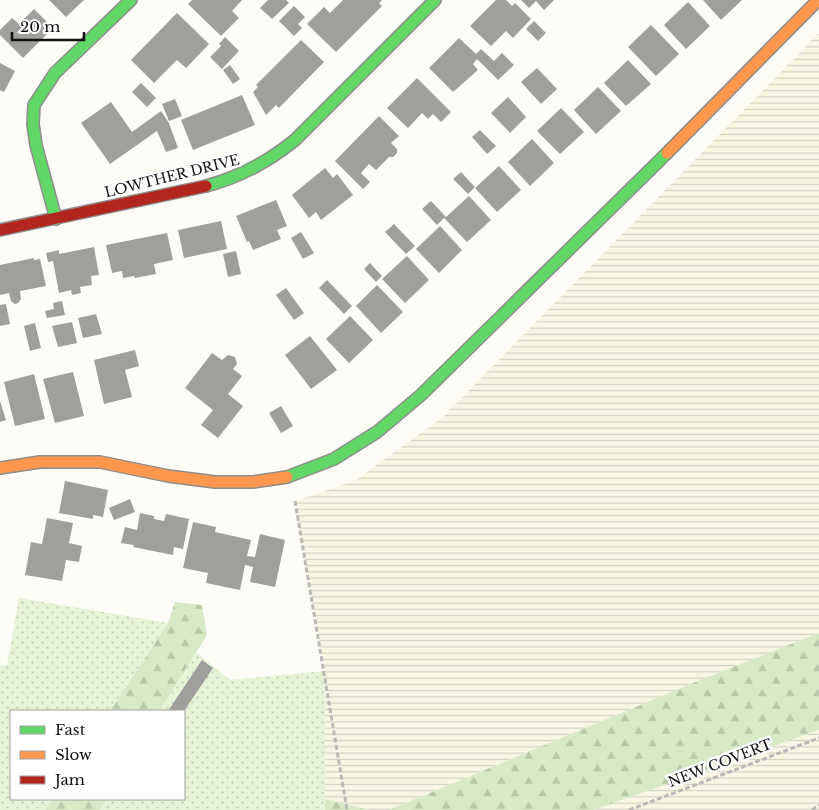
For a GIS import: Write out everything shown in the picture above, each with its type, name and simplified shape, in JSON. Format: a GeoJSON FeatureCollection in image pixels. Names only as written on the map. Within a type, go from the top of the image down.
{"type":"FeatureCollection","features":[{"type":"Feature","properties":{"kind":"street"},"geometry":{"type":"LineString","coordinates":[[56,219],[32,124],[34,106],[54,73],[131,0]]}},
{"type":"Feature","properties":{"kind":"street","name":"LOWTHER DRIVE"},"geometry":{"type":"LineString","coordinates":[[0,230],[198,188],[225,181],[251,171],[274,157],[295,140],[435,0]]}},
{"type":"Feature","properties":{"kind":"street"},"geometry":{"type":"LineString","coordinates":[[0,468],[40,462],[100,462],[168,476],[215,482],[252,482],[291,476],[334,459],[378,432],[421,395],[678,143],[818,0]]}},
{"type":"Feature","properties":{"kind":"path"},"geometry":{"type":"LineString","coordinates":[[291,476],[346,810]]}},
{"type":"Feature","properties":{"kind":"path","name":"NEW COVERT"},"geometry":{"type":"LineString","coordinates":[[629,810],[819,738]]}},
{"type":"Feature","properties":{"kind":"path"},"geometry":{"type":"LineString","coordinates":[[812,810],[819,805]]}},
{"type":"Feature","properties":{"kind":"shaded area"},"geometry":{"type":"Polygon","coordinates":[[[819,33],[819,633],[698,681],[389,810],[369,810],[325,799],[325,671],[294,502],[356,480],[443,417],[819,33]]]}},
{"type":"Feature","properties":{"kind":"shaded area"},"geometry":{"type":"Polygon","coordinates":[[[819,730],[819,810],[594,810],[819,730]]]}},
{"type":"Feature","properties":{"kind":"green space"},"geometry":{"type":"Polygon","coordinates":[[[19,598],[168,623],[111,710],[10,710],[10,800],[51,800],[45,810],[0,810],[0,665],[7,665],[19,598]]]}},
{"type":"Feature","properties":{"kind":"green space"},"geometry":{"type":"Polygon","coordinates":[[[175,602],[202,605],[207,635],[161,710],[111,710],[168,623],[175,602]]]}},
{"type":"Feature","properties":{"kind":"green space"},"geometry":{"type":"Polygon","coordinates":[[[819,633],[819,730],[594,810],[389,810],[698,681],[819,633]]]}},
{"type":"Feature","properties":{"kind":"green space"},"geometry":{"type":"Polygon","coordinates":[[[196,652],[230,680],[325,671],[325,810],[100,810],[106,800],[185,800],[185,710],[161,710],[196,652]]]}},
{"type":"Feature","properties":{"kind":"green space"},"geometry":{"type":"Polygon","coordinates":[[[325,799],[369,810],[325,810],[325,799]]]}},
{"type":"Feature","properties":{"kind":"green space"},"geometry":{"type":"Polygon","coordinates":[[[51,800],[106,800],[100,810],[45,810],[51,800]]]}},
{"type":"Feature","properties":{"kind":"building"},"geometry":{"type":"Polygon","coordinates":[[[49,0],[84,0],[66,17],[49,0]]]}},
{"type":"Feature","properties":{"kind":"building"},"geometry":{"type":"Polygon","coordinates":[[[192,0],[242,0],[232,11],[239,18],[221,36],[188,4],[192,0]]]}},
{"type":"Feature","properties":{"kind":"building"},"geometry":{"type":"Polygon","coordinates":[[[268,0],[286,0],[289,3],[272,19],[260,8],[268,0]]]}},
{"type":"Feature","properties":{"kind":"building"},"geometry":{"type":"Polygon","coordinates":[[[343,0],[382,0],[379,3],[382,6],[336,52],[307,24],[324,7],[330,13],[343,0]]]}},
{"type":"Feature","properties":{"kind":"building"},"geometry":{"type":"Polygon","coordinates":[[[496,0],[506,0],[512,6],[515,3],[531,19],[513,38],[506,31],[491,46],[470,26],[496,0]]]}},
{"type":"Feature","properties":{"kind":"building"},"geometry":{"type":"Polygon","coordinates":[[[521,0],[554,0],[544,10],[536,1],[529,8],[521,0]]]}},
{"type":"Feature","properties":{"kind":"building"},"geometry":{"type":"Polygon","coordinates":[[[703,0],[742,0],[721,20],[703,0]]]}},
{"type":"Feature","properties":{"kind":"building"},"geometry":{"type":"Polygon","coordinates":[[[688,2],[710,26],[686,49],[664,25],[688,2]]]}},
{"type":"Feature","properties":{"kind":"building"},"geometry":{"type":"Polygon","coordinates":[[[294,6],[305,17],[298,24],[302,28],[294,36],[279,21],[294,6]]]}},
{"type":"Feature","properties":{"kind":"building"},"geometry":{"type":"Polygon","coordinates":[[[34,9],[53,28],[23,58],[0,35],[0,30],[12,18],[19,24],[34,9]]]}},
{"type":"Feature","properties":{"kind":"building"},"geometry":{"type":"Polygon","coordinates":[[[177,13],[209,44],[186,68],[177,60],[154,83],[131,60],[177,13]]]}},
{"type":"Feature","properties":{"kind":"building"},"geometry":{"type":"Polygon","coordinates":[[[534,21],[546,33],[538,41],[526,29],[534,21]]]}},
{"type":"Feature","properties":{"kind":"building"},"geometry":{"type":"Polygon","coordinates":[[[651,25],[679,54],[656,76],[628,47],[651,25]]]}},
{"type":"Feature","properties":{"kind":"building"},"geometry":{"type":"Polygon","coordinates":[[[225,37],[239,51],[222,69],[210,57],[221,46],[219,44],[225,37]]]}},
{"type":"Feature","properties":{"kind":"building"},"geometry":{"type":"Polygon","coordinates":[[[459,38],[476,54],[481,49],[494,61],[502,53],[514,65],[498,80],[477,59],[473,64],[478,70],[453,92],[429,68],[459,38]]]}},
{"type":"Feature","properties":{"kind":"building"},"geometry":{"type":"Polygon","coordinates":[[[301,40],[324,62],[279,108],[276,105],[266,115],[253,92],[258,87],[256,85],[301,40]]]}},
{"type":"Feature","properties":{"kind":"building"},"geometry":{"type":"Polygon","coordinates":[[[628,60],[651,84],[626,106],[604,83],[628,60]]]}},
{"type":"Feature","properties":{"kind":"building"},"geometry":{"type":"Polygon","coordinates":[[[0,63],[15,71],[4,92],[0,90],[0,63]]]}},
{"type":"Feature","properties":{"kind":"building"},"geometry":{"type":"Polygon","coordinates":[[[230,65],[240,79],[233,84],[223,70],[230,65]]]}},
{"type":"Feature","properties":{"kind":"building"},"geometry":{"type":"Polygon","coordinates":[[[537,68],[557,89],[541,104],[521,82],[537,68]]]}},
{"type":"Feature","properties":{"kind":"building"},"geometry":{"type":"Polygon","coordinates":[[[417,78],[451,112],[441,122],[433,114],[428,119],[422,113],[408,128],[387,108],[417,78]]]}},
{"type":"Feature","properties":{"kind":"building"},"geometry":{"type":"Polygon","coordinates":[[[141,83],[156,98],[147,107],[132,92],[141,83]]]}},
{"type":"Feature","properties":{"kind":"building"},"geometry":{"type":"Polygon","coordinates":[[[598,87],[621,111],[596,134],[574,110],[598,87]]]}},
{"type":"Feature","properties":{"kind":"building"},"geometry":{"type":"Polygon","coordinates":[[[242,95],[255,125],[193,150],[181,120],[242,95]]]}},
{"type":"Feature","properties":{"kind":"building"},"geometry":{"type":"Polygon","coordinates":[[[508,97],[526,117],[510,133],[491,113],[508,97]]]}},
{"type":"Feature","properties":{"kind":"building"},"geometry":{"type":"Polygon","coordinates":[[[175,99],[182,116],[169,121],[162,104],[175,99]]]}},
{"type":"Feature","properties":{"kind":"building"},"geometry":{"type":"Polygon","coordinates":[[[111,102],[132,132],[161,111],[169,123],[178,148],[166,152],[157,131],[110,164],[81,123],[111,102]]]}},
{"type":"Feature","properties":{"kind":"building"},"geometry":{"type":"Polygon","coordinates":[[[561,108],[584,132],[560,154],[537,131],[561,108]]]}},
{"type":"Feature","properties":{"kind":"building"},"geometry":{"type":"Polygon","coordinates":[[[379,116],[399,136],[391,143],[397,149],[397,153],[393,157],[389,157],[376,170],[369,164],[361,173],[370,182],[363,189],[335,161],[379,116]]]}},
{"type":"Feature","properties":{"kind":"building"},"geometry":{"type":"Polygon","coordinates":[[[480,130],[496,146],[487,154],[472,137],[480,130]]]}},
{"type":"Feature","properties":{"kind":"building"},"geometry":{"type":"Polygon","coordinates":[[[532,139],[554,163],[530,186],[508,162],[532,139]]]}},
{"type":"Feature","properties":{"kind":"building"},"geometry":{"type":"Polygon","coordinates":[[[499,166],[521,190],[497,212],[475,188],[499,166]]]}},
{"type":"Feature","properties":{"kind":"building"},"geometry":{"type":"Polygon","coordinates":[[[325,168],[333,178],[337,174],[353,195],[321,220],[316,212],[309,218],[292,195],[325,168]]]}},
{"type":"Feature","properties":{"kind":"building"},"geometry":{"type":"Polygon","coordinates":[[[461,172],[475,187],[468,194],[453,179],[461,172]]]}},
{"type":"Feature","properties":{"kind":"building"},"geometry":{"type":"Polygon","coordinates":[[[469,196],[491,220],[467,242],[444,218],[437,225],[422,209],[431,201],[446,217],[469,196]]]}},
{"type":"Feature","properties":{"kind":"building"},"geometry":{"type":"Polygon","coordinates":[[[276,200],[287,226],[277,230],[281,239],[253,250],[249,241],[247,242],[236,216],[276,200]]]}},
{"type":"Feature","properties":{"kind":"building"},"geometry":{"type":"Polygon","coordinates":[[[221,221],[227,249],[184,258],[178,230],[221,221]]]}},
{"type":"Feature","properties":{"kind":"building"},"geometry":{"type":"Polygon","coordinates":[[[394,224],[415,246],[406,254],[385,232],[394,224]]]}},
{"type":"Feature","properties":{"kind":"building"},"geometry":{"type":"Polygon","coordinates":[[[440,226],[462,250],[439,273],[416,249],[440,226]]]}},
{"type":"Feature","properties":{"kind":"building"},"geometry":{"type":"Polygon","coordinates":[[[301,232],[314,253],[303,259],[291,238],[301,232]]]}},
{"type":"Feature","properties":{"kind":"building"},"geometry":{"type":"Polygon","coordinates":[[[167,233],[173,260],[154,264],[156,274],[123,278],[122,271],[112,273],[106,245],[167,233]]]}},
{"type":"Feature","properties":{"kind":"building"},"geometry":{"type":"Polygon","coordinates":[[[94,247],[99,275],[91,276],[92,285],[80,287],[81,293],[72,295],[71,290],[59,293],[53,261],[48,262],[46,253],[59,250],[59,254],[94,247]]]}},
{"type":"Feature","properties":{"kind":"building"},"geometry":{"type":"Polygon","coordinates":[[[236,251],[241,274],[228,277],[223,254],[236,251]]]}},
{"type":"Feature","properties":{"kind":"building"},"geometry":{"type":"Polygon","coordinates":[[[407,256],[429,280],[405,303],[382,279],[407,256]]]}},
{"type":"Feature","properties":{"kind":"building"},"geometry":{"type":"Polygon","coordinates":[[[34,258],[34,260],[40,259],[46,286],[20,291],[21,299],[15,304],[11,301],[9,293],[0,295],[0,265],[34,258]]]}},
{"type":"Feature","properties":{"kind":"building"},"geometry":{"type":"Polygon","coordinates":[[[370,263],[382,276],[376,282],[364,269],[370,263]]]}},
{"type":"Feature","properties":{"kind":"building"},"geometry":{"type":"Polygon","coordinates":[[[327,280],[352,306],[344,314],[319,288],[327,280]]]}},
{"type":"Feature","properties":{"kind":"building"},"geometry":{"type":"Polygon","coordinates":[[[377,285],[403,312],[381,333],[356,306],[377,285]]]}},
{"type":"Feature","properties":{"kind":"building"},"geometry":{"type":"Polygon","coordinates":[[[286,288],[304,313],[294,320],[276,295],[286,288]]]}},
{"type":"Feature","properties":{"kind":"building"},"geometry":{"type":"Polygon","coordinates":[[[62,301],[65,315],[47,318],[45,311],[54,309],[53,303],[62,301]]]}},
{"type":"Feature","properties":{"kind":"building"},"geometry":{"type":"Polygon","coordinates":[[[6,304],[10,324],[0,326],[0,305],[6,304]]]}},
{"type":"Feature","properties":{"kind":"building"},"geometry":{"type":"Polygon","coordinates":[[[96,314],[102,334],[83,338],[78,318],[96,314]]]}},
{"type":"Feature","properties":{"kind":"building"},"geometry":{"type":"Polygon","coordinates":[[[350,316],[373,340],[349,363],[326,339],[350,316]]]}},
{"type":"Feature","properties":{"kind":"building"},"geometry":{"type":"Polygon","coordinates":[[[72,322],[77,343],[58,347],[52,326],[72,322]]]}},
{"type":"Feature","properties":{"kind":"building"},"geometry":{"type":"Polygon","coordinates":[[[35,323],[41,348],[30,351],[24,326],[35,323]]]}},
{"type":"Feature","properties":{"kind":"building"},"geometry":{"type":"Polygon","coordinates":[[[310,336],[337,370],[311,389],[285,355],[310,336]]]}},
{"type":"Feature","properties":{"kind":"building"},"geometry":{"type":"Polygon","coordinates":[[[135,350],[139,366],[125,370],[132,397],[104,404],[94,360],[135,350]]]}},
{"type":"Feature","properties":{"kind":"building"},"geometry":{"type":"Polygon","coordinates":[[[212,353],[222,360],[228,355],[235,357],[237,364],[233,369],[242,376],[228,394],[243,406],[218,438],[201,425],[213,410],[185,388],[212,353]]]}},
{"type":"Feature","properties":{"kind":"building"},"geometry":{"type":"Polygon","coordinates":[[[73,372],[84,416],[55,423],[43,379],[73,372]]]}},
{"type":"Feature","properties":{"kind":"building"},"geometry":{"type":"Polygon","coordinates":[[[34,374],[45,419],[15,426],[4,382],[34,374]]]}},
{"type":"Feature","properties":{"kind":"building"},"geometry":{"type":"Polygon","coordinates":[[[0,401],[6,420],[0,422],[0,401]]]}},
{"type":"Feature","properties":{"kind":"building"},"geometry":{"type":"Polygon","coordinates":[[[281,406],[293,426],[281,433],[269,413],[281,406]]]}},
{"type":"Feature","properties":{"kind":"building"},"geometry":{"type":"Polygon","coordinates":[[[65,481],[108,490],[103,517],[93,515],[93,519],[59,513],[65,481]]]}},
{"type":"Feature","properties":{"kind":"building"},"geometry":{"type":"Polygon","coordinates":[[[130,499],[135,512],[114,520],[109,508],[130,499]]]}},
{"type":"Feature","properties":{"kind":"building"},"geometry":{"type":"Polygon","coordinates":[[[140,513],[154,516],[154,519],[164,521],[166,514],[189,519],[183,549],[174,547],[173,555],[121,543],[125,527],[137,530],[140,513]]]}},
{"type":"Feature","properties":{"kind":"building"},"geometry":{"type":"Polygon","coordinates":[[[47,518],[73,523],[69,543],[82,546],[79,562],[66,560],[62,581],[25,575],[31,542],[42,544],[47,518]]]}},
{"type":"Feature","properties":{"kind":"building"},"geometry":{"type":"Polygon","coordinates":[[[193,522],[216,527],[215,532],[251,540],[247,556],[255,557],[260,534],[285,540],[275,587],[250,582],[253,567],[245,565],[240,590],[206,583],[208,573],[183,568],[193,522]]]}},
{"type":"Feature","properties":{"kind":"building"},"geometry":{"type":"Polygon","coordinates":[[[202,660],[213,668],[185,710],[169,710],[202,660]]]}},
{"type":"Feature","properties":{"kind":"traffic: fast"},"geometry":{"type":"LineString","coordinates":[[56,219],[36,145],[33,124],[34,105],[55,73],[131,0]]}},
{"type":"Feature","properties":{"kind":"traffic: fast"},"geometry":{"type":"LineString","coordinates":[[206,186],[253,168],[295,140],[435,0]]}},
{"type":"Feature","properties":{"kind":"traffic: fast"},"geometry":{"type":"LineString","coordinates":[[287,477],[334,459],[377,432],[421,395],[667,153]]}},
{"type":"Feature","properties":{"kind":"traffic: slow"},"geometry":{"type":"LineString","coordinates":[[667,153],[818,0]]}},
{"type":"Feature","properties":{"kind":"traffic: slow"},"geometry":{"type":"LineString","coordinates":[[0,468],[40,462],[100,462],[168,476],[215,482],[253,482],[287,477]]}},
{"type":"Feature","properties":{"kind":"traffic: jam"},"geometry":{"type":"LineString","coordinates":[[0,230],[206,186]]}}]}
